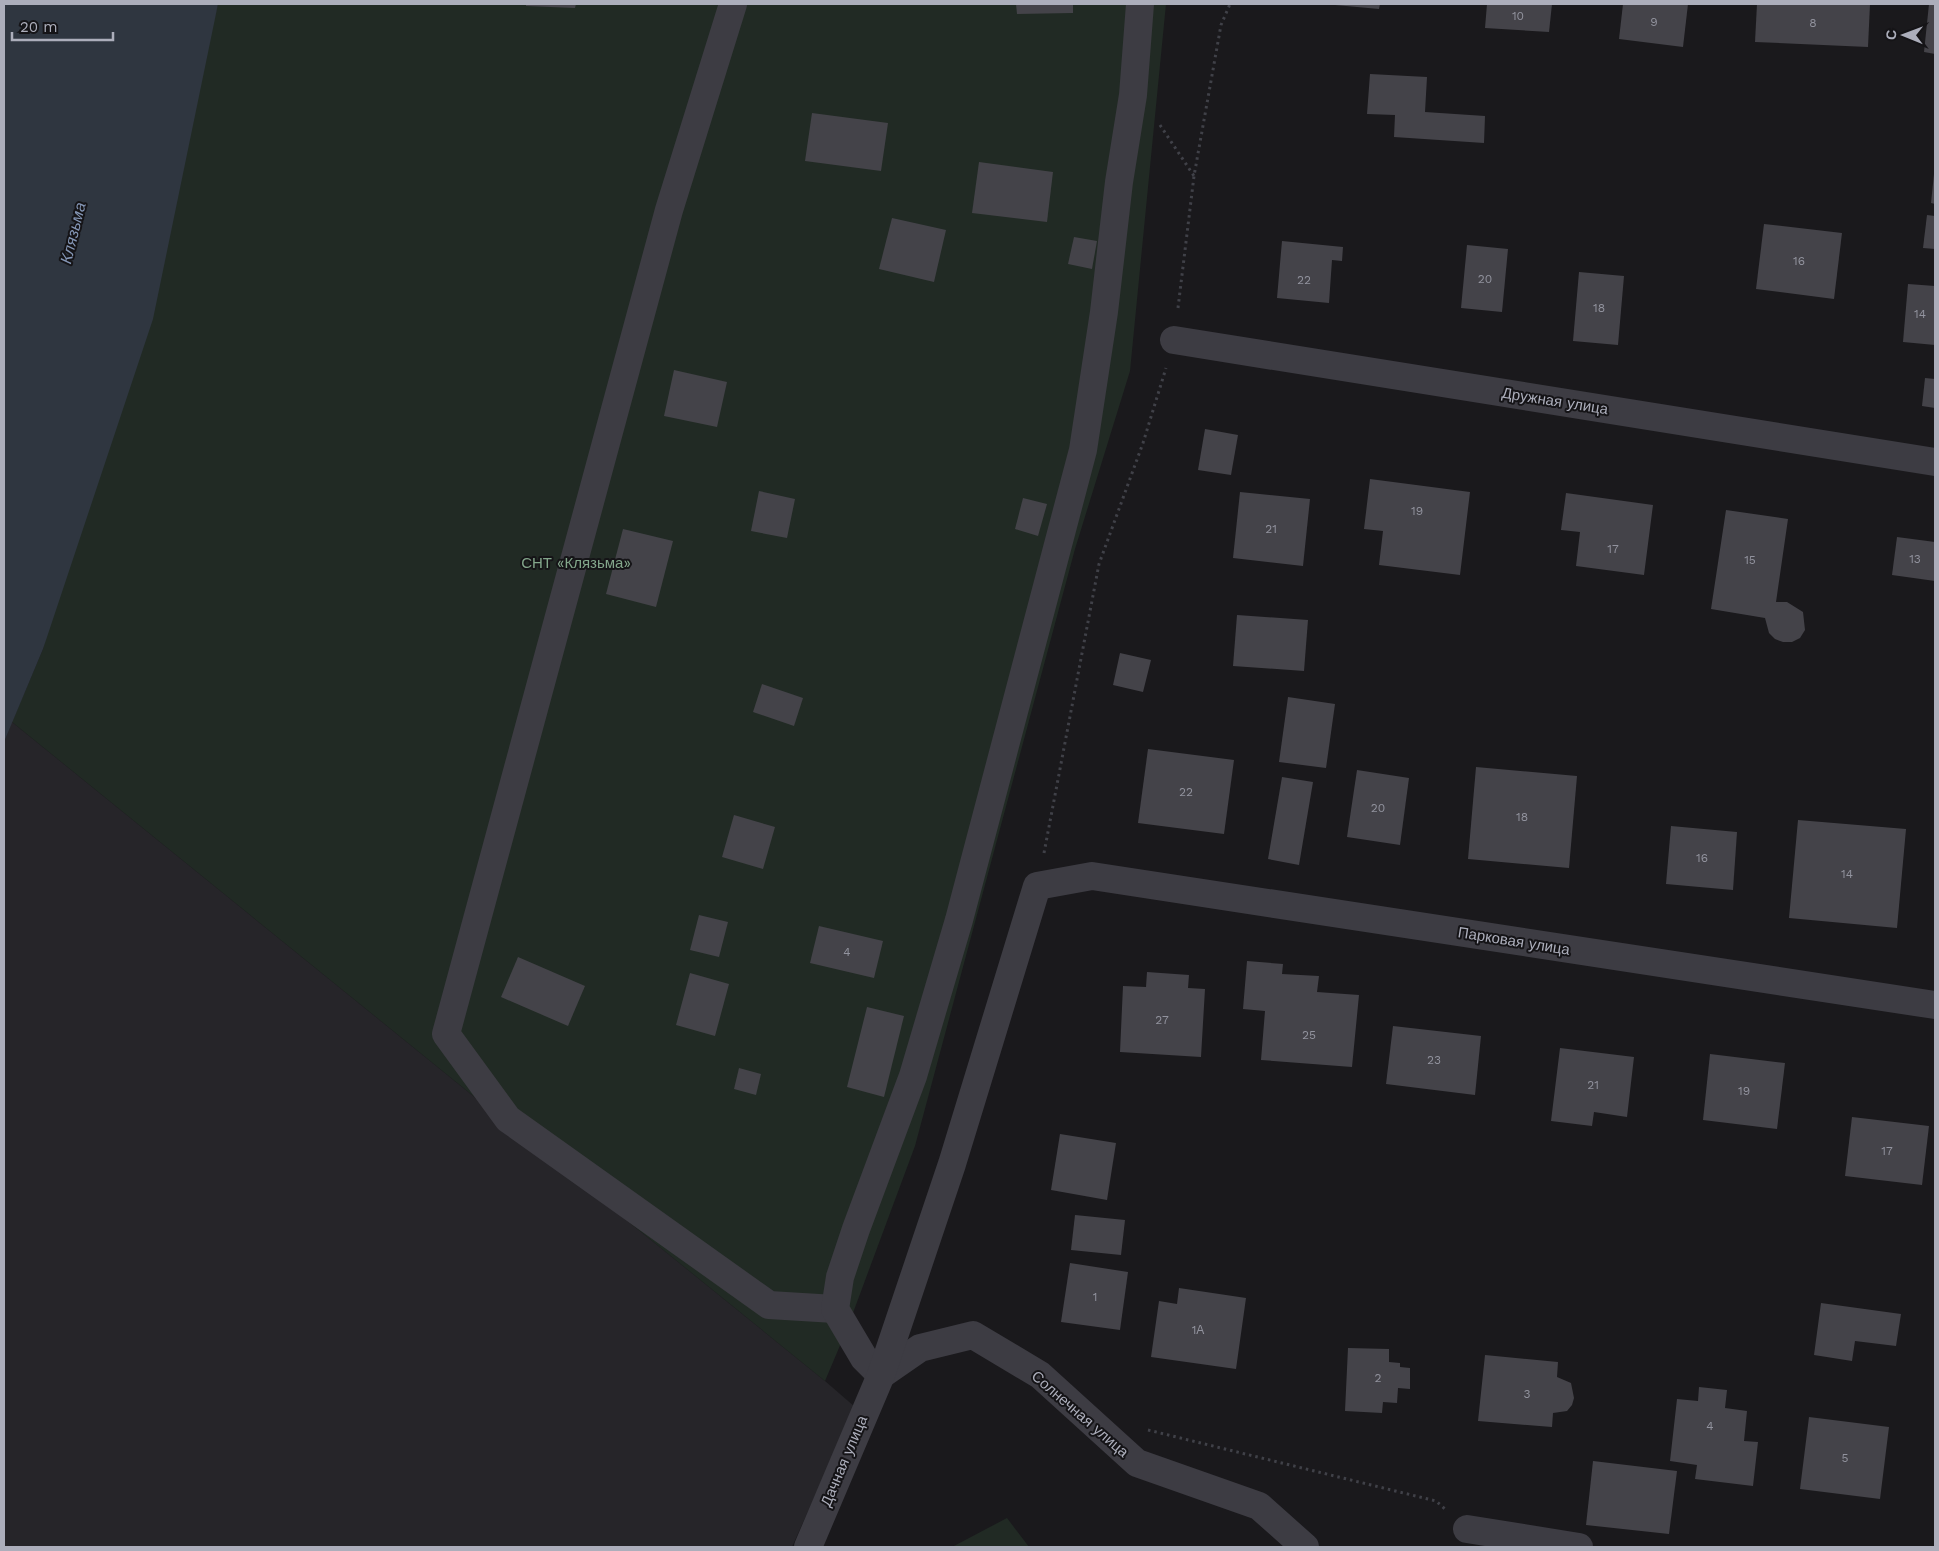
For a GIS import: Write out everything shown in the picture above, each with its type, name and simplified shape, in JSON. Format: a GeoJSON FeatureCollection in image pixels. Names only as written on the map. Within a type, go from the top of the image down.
{"type":"FeatureCollection","features":[{"type":"Feature","properties":{"kind":"street"},"geometry":{"type":"LineString","coordinates":[[733,4],[669,210],[446,1034],[508,1119],[761,1300],[769,1305],[835,1309]]}},
{"type":"Feature","properties":{"kind":"street"},"geometry":{"type":"LineString","coordinates":[[881,1375],[864,1358],[835,1309],[840,1278],[856,1229],[913,1076],[959,920],[1083,450],[1104,312],[1119,182],[1133,95],[1140,4]]}},
{"type":"Feature","properties":{"kind":"street","name":"Дружная улица"},"geometry":{"type":"LineString","coordinates":[[1174,340],[1935,462]]}},
{"type":"Feature","properties":{"kind":"street","name":"Парковая улица"},"geometry":{"type":"LineString","coordinates":[[1037,886],[1092,876],[1935,1005]]}},
{"type":"Feature","properties":{"kind":"street","name":"Дачная улица"},"geometry":{"type":"LineString","coordinates":[[808,1547],[881,1375],[952,1164],[1037,886]]}},
{"type":"Feature","properties":{"kind":"street","name":"Солнечная улица"},"geometry":{"type":"LineString","coordinates":[[881,1375],[920,1348],[973,1335],[1040,1375],[1137,1463],[1259,1506],[1305,1547]]}},
{"type":"Feature","properties":{"kind":"street"},"geometry":{"type":"LineString","coordinates":[[1468,1529],[1579,1547]]}},
{"type":"Feature","properties":{"kind":"path"},"geometry":{"type":"LineString","coordinates":[[1037,886],[1100,564],[1143,443],[1174,340],[1194,176],[1221,24],[1230,4]]}},
{"type":"Feature","properties":{"kind":"path"},"geometry":{"type":"LineString","coordinates":[[1133,95],[1155,116],[1194,176]]}},
{"type":"Feature","properties":{"kind":"path"},"geometry":{"type":"LineString","coordinates":[[1148,1430],[1436,1501],[1468,1529]]}},
{"type":"Feature","properties":{"kind":"shaded area"},"geometry":{"type":"Polygon","coordinates":[[[12,722],[855,1407],[792,1547],[4,1547],[4,742],[12,722]]]}},
{"type":"Feature","properties":{"kind":"green space","name":"СНТ «Клязьма»"},"geometry":{"type":"Polygon","coordinates":[[[218,4],[1166,4],[1130,371],[1075,549],[915,1146],[847,1329],[825,1381],[12,722],[43,649],[218,4]]]}},
{"type":"Feature","properties":{"kind":"green space"},"geometry":{"type":"Polygon","coordinates":[[[1007,1518],[1029,1547],[952,1547],[1007,1518]]]}},
{"type":"Feature","properties":{"kind":"water","name":"Клязьма"},"geometry":{"type":"Polygon","coordinates":[[[4,4],[218,4],[153,319],[43,649],[4,742],[4,4]]]}},
{"type":"Feature","properties":{"kind":"building"},"geometry":{"type":"Polygon","coordinates":[[[526,4],[576,4],[575,8],[526,6],[526,4]]]}},
{"type":"Feature","properties":{"kind":"building"},"geometry":{"type":"Polygon","coordinates":[[[1016,4],[1073,4],[1073,13],[1017,14],[1016,4]]]}},
{"type":"Feature","properties":{"kind":"building"},"geometry":{"type":"Polygon","coordinates":[[[1335,4],[1380,4],[1379,9],[1335,4]]]}},
{"type":"Feature","properties":{"kind":"building"},"geometry":{"type":"Polygon","coordinates":[[[1487,4],[1552,4],[1549,32],[1485,28],[1487,4]]]}},
{"type":"Feature","properties":{"kind":"building"},"geometry":{"type":"Polygon","coordinates":[[[1623,4],[1688,4],[1683,47],[1619,39],[1623,4]]]}},
{"type":"Feature","properties":{"kind":"building"},"geometry":{"type":"Polygon","coordinates":[[[1757,4],[1870,4],[1868,47],[1755,42],[1757,4]]]}},
{"type":"Feature","properties":{"kind":"building"},"geometry":{"type":"Polygon","coordinates":[[[1929,4],[1935,4],[1935,54],[1924,52],[1929,4]]]}},
{"type":"Feature","properties":{"kind":"building"},"geometry":{"type":"Polygon","coordinates":[[[1370,74],[1427,77],[1425,112],[1485,116],[1484,143],[1394,137],[1395,115],[1367,114],[1370,74]]]}},
{"type":"Feature","properties":{"kind":"building"},"geometry":{"type":"Polygon","coordinates":[[[812,113],[888,123],[881,171],[805,161],[812,113]]]}},
{"type":"Feature","properties":{"kind":"building"},"geometry":{"type":"Polygon","coordinates":[[[979,162],[1053,172],[1047,222],[972,213],[979,162]]]}},
{"type":"Feature","properties":{"kind":"building"},"geometry":{"type":"Polygon","coordinates":[[[1935,174],[1935,204],[1931,203],[1935,174]]]}},
{"type":"Feature","properties":{"kind":"building"},"geometry":{"type":"Polygon","coordinates":[[[1927,215],[1935,216],[1935,249],[1923,248],[1927,215]]]}},
{"type":"Feature","properties":{"kind":"building"},"geometry":{"type":"Polygon","coordinates":[[[892,218],[946,230],[934,282],[879,269],[892,218]]]}},
{"type":"Feature","properties":{"kind":"building"},"geometry":{"type":"Polygon","coordinates":[[[1764,224],[1842,233],[1834,299],[1756,289],[1764,224]]]}},
{"type":"Feature","properties":{"kind":"building"},"geometry":{"type":"Polygon","coordinates":[[[1074,237],[1097,241],[1092,269],[1068,264],[1074,237]]]}},
{"type":"Feature","properties":{"kind":"building"},"geometry":{"type":"Polygon","coordinates":[[[1282,241],[1343,247],[1342,261],[1332,260],[1329,303],[1277,298],[1282,241]]]}},
{"type":"Feature","properties":{"kind":"building"},"geometry":{"type":"Polygon","coordinates":[[[1467,245],[1508,249],[1502,312],[1461,308],[1467,245]]]}},
{"type":"Feature","properties":{"kind":"building"},"geometry":{"type":"Polygon","coordinates":[[[1579,272],[1624,276],[1618,345],[1573,341],[1579,272]]]}},
{"type":"Feature","properties":{"kind":"building"},"geometry":{"type":"Polygon","coordinates":[[[1908,284],[1935,286],[1935,345],[1903,342],[1908,284]]]}},
{"type":"Feature","properties":{"kind":"building"},"geometry":{"type":"Polygon","coordinates":[[[674,370],[727,382],[717,427],[664,416],[674,370]]]}},
{"type":"Feature","properties":{"kind":"building"},"geometry":{"type":"Polygon","coordinates":[[[1925,378],[1935,379],[1935,408],[1922,406],[1925,378]]]}},
{"type":"Feature","properties":{"kind":"building"},"geometry":{"type":"Polygon","coordinates":[[[1205,429],[1238,435],[1231,475],[1198,470],[1205,429]]]}},
{"type":"Feature","properties":{"kind":"building"},"geometry":{"type":"Polygon","coordinates":[[[1370,479],[1470,492],[1460,575],[1379,565],[1383,531],[1364,529],[1370,479]]]}},
{"type":"Feature","properties":{"kind":"building"},"geometry":{"type":"Polygon","coordinates":[[[759,491],[795,499],[787,538],[751,531],[759,491]]]}},
{"type":"Feature","properties":{"kind":"building"},"geometry":{"type":"Polygon","coordinates":[[[1240,492],[1310,499],[1303,566],[1233,558],[1240,492]]]}},
{"type":"Feature","properties":{"kind":"building"},"geometry":{"type":"Polygon","coordinates":[[[1566,493],[1653,505],[1644,575],[1576,566],[1580,532],[1561,530],[1566,493]]]}},
{"type":"Feature","properties":{"kind":"building"},"geometry":{"type":"Polygon","coordinates":[[[1023,498],[1047,504],[1038,536],[1015,529],[1023,498]]]}},
{"type":"Feature","properties":{"kind":"building"},"geometry":{"type":"Polygon","coordinates":[[[1726,510],[1788,519],[1776,602],[1787,602],[1803,612],[1805,630],[1800,638],[1792,642],[1783,642],[1775,639],[1769,633],[1765,618],[1711,609],[1726,510]]]}},
{"type":"Feature","properties":{"kind":"building"},"geometry":{"type":"Polygon","coordinates":[[[623,529],[673,541],[656,607],[606,594],[623,529]]]}},
{"type":"Feature","properties":{"kind":"building"},"geometry":{"type":"Polygon","coordinates":[[[1897,537],[1935,542],[1935,581],[1892,575],[1897,537]]]}},
{"type":"Feature","properties":{"kind":"building"},"geometry":{"type":"Polygon","coordinates":[[[1237,615],[1308,620],[1304,671],[1233,666],[1237,615]]]}},
{"type":"Feature","properties":{"kind":"building"},"geometry":{"type":"Polygon","coordinates":[[[1120,653],[1151,660],[1143,692],[1113,685],[1120,653]]]}},
{"type":"Feature","properties":{"kind":"building"},"geometry":{"type":"Polygon","coordinates":[[[762,684],[803,698],[794,726],[753,712],[762,684]]]}},
{"type":"Feature","properties":{"kind":"building"},"geometry":{"type":"Polygon","coordinates":[[[1288,697],[1335,704],[1326,768],[1279,762],[1288,697]]]}},
{"type":"Feature","properties":{"kind":"building"},"geometry":{"type":"Polygon","coordinates":[[[1148,749],[1234,760],[1224,834],[1138,823],[1148,749]]]}},
{"type":"Feature","properties":{"kind":"building"},"geometry":{"type":"Polygon","coordinates":[[[1476,767],[1577,776],[1569,868],[1468,859],[1476,767]]]}},
{"type":"Feature","properties":{"kind":"building"},"geometry":{"type":"Polygon","coordinates":[[[1357,770],[1409,778],[1400,845],[1347,837],[1357,770]]]}},
{"type":"Feature","properties":{"kind":"building"},"geometry":{"type":"Polygon","coordinates":[[[1282,777],[1313,782],[1299,865],[1268,859],[1282,777]]]}},
{"type":"Feature","properties":{"kind":"building"},"geometry":{"type":"Polygon","coordinates":[[[734,815],[775,827],[763,869],[722,857],[734,815]]]}},
{"type":"Feature","properties":{"kind":"building"},"geometry":{"type":"Polygon","coordinates":[[[1798,820],[1906,829],[1897,928],[1789,918],[1798,820]]]}},
{"type":"Feature","properties":{"kind":"building"},"geometry":{"type":"Polygon","coordinates":[[[1671,826],[1737,832],[1733,890],[1666,884],[1671,826]]]}},
{"type":"Feature","properties":{"kind":"building"},"geometry":{"type":"Polygon","coordinates":[[[699,915],[728,922],[719,957],[690,950],[699,915]]]}},
{"type":"Feature","properties":{"kind":"building"},"geometry":{"type":"Polygon","coordinates":[[[819,926],[883,941],[874,978],[810,963],[819,926]]]}},
{"type":"Feature","properties":{"kind":"building"},"geometry":{"type":"Polygon","coordinates":[[[518,957],[585,986],[568,1026],[501,997],[518,957]]]}},
{"type":"Feature","properties":{"kind":"building"},"geometry":{"type":"Polygon","coordinates":[[[1247,961],[1283,964],[1282,974],[1319,976],[1317,992],[1359,995],[1352,1067],[1261,1060],[1265,1011],[1243,1009],[1247,961]]]}},
{"type":"Feature","properties":{"kind":"building"},"geometry":{"type":"Polygon","coordinates":[[[1147,972],[1189,975],[1188,988],[1205,989],[1201,1057],[1120,1052],[1123,986],[1146,987],[1147,972]]]}},
{"type":"Feature","properties":{"kind":"building"},"geometry":{"type":"Polygon","coordinates":[[[690,973],[729,984],[715,1036],[676,1025],[690,973]]]}},
{"type":"Feature","properties":{"kind":"building"},"geometry":{"type":"Polygon","coordinates":[[[867,1007],[904,1016],[884,1097],[847,1087],[867,1007]]]}},
{"type":"Feature","properties":{"kind":"building"},"geometry":{"type":"Polygon","coordinates":[[[1393,1026],[1481,1036],[1475,1095],[1386,1084],[1393,1026]]]}},
{"type":"Feature","properties":{"kind":"building"},"geometry":{"type":"Polygon","coordinates":[[[1560,1048],[1634,1057],[1627,1117],[1594,1112],[1592,1126],[1551,1121],[1560,1048]]]}},
{"type":"Feature","properties":{"kind":"building"},"geometry":{"type":"Polygon","coordinates":[[[1710,1054],[1785,1063],[1777,1129],[1703,1120],[1710,1054]]]}},
{"type":"Feature","properties":{"kind":"building"},"geometry":{"type":"Polygon","coordinates":[[[739,1068],[761,1074],[756,1095],[734,1089],[739,1068]]]}},
{"type":"Feature","properties":{"kind":"building"},"geometry":{"type":"Polygon","coordinates":[[[1852,1117],[1929,1126],[1922,1185],[1845,1176],[1852,1117]]]}},
{"type":"Feature","properties":{"kind":"building"},"geometry":{"type":"Polygon","coordinates":[[[1060,1134],[1116,1143],[1107,1200],[1051,1190],[1060,1134]]]}},
{"type":"Feature","properties":{"kind":"building"},"geometry":{"type":"Polygon","coordinates":[[[1075,1215],[1125,1220],[1121,1255],[1071,1250],[1075,1215]]]}},
{"type":"Feature","properties":{"kind":"building"},"geometry":{"type":"Polygon","coordinates":[[[1070,1263],[1128,1272],[1120,1330],[1061,1322],[1070,1263]]]}},
{"type":"Feature","properties":{"kind":"building"},"geometry":{"type":"Polygon","coordinates":[[[1179,1288],[1246,1298],[1236,1369],[1151,1357],[1159,1301],[1177,1304],[1179,1288]]]}},
{"type":"Feature","properties":{"kind":"building"},"geometry":{"type":"Polygon","coordinates":[[[1821,1303],[1901,1314],[1896,1346],[1855,1341],[1852,1361],[1814,1355],[1821,1303]]]}},
{"type":"Feature","properties":{"kind":"building"},"geometry":{"type":"Polygon","coordinates":[[[1348,1348],[1389,1349],[1389,1362],[1400,1363],[1400,1367],[1410,1368],[1410,1389],[1398,1388],[1397,1403],[1383,1402],[1382,1413],[1345,1411],[1348,1348]]]}},
{"type":"Feature","properties":{"kind":"building"},"geometry":{"type":"Polygon","coordinates":[[[1485,1355],[1558,1362],[1557,1377],[1571,1383],[1574,1398],[1572,1405],[1567,1411],[1553,1413],[1552,1427],[1478,1421],[1485,1355]]]}},
{"type":"Feature","properties":{"kind":"building"},"geometry":{"type":"Polygon","coordinates":[[[1699,1387],[1727,1390],[1725,1408],[1747,1411],[1744,1441],[1758,1442],[1753,1486],[1695,1479],[1697,1465],[1670,1461],[1677,1399],[1698,1401],[1699,1387]]]}},
{"type":"Feature","properties":{"kind":"building"},"geometry":{"type":"Polygon","coordinates":[[[1809,1417],[1889,1427],[1880,1499],[1800,1489],[1809,1417]]]}},
{"type":"Feature","properties":{"kind":"building"},"geometry":{"type":"Polygon","coordinates":[[[1593,1461],[1677,1471],[1669,1534],[1586,1525],[1593,1461]]]}}]}
